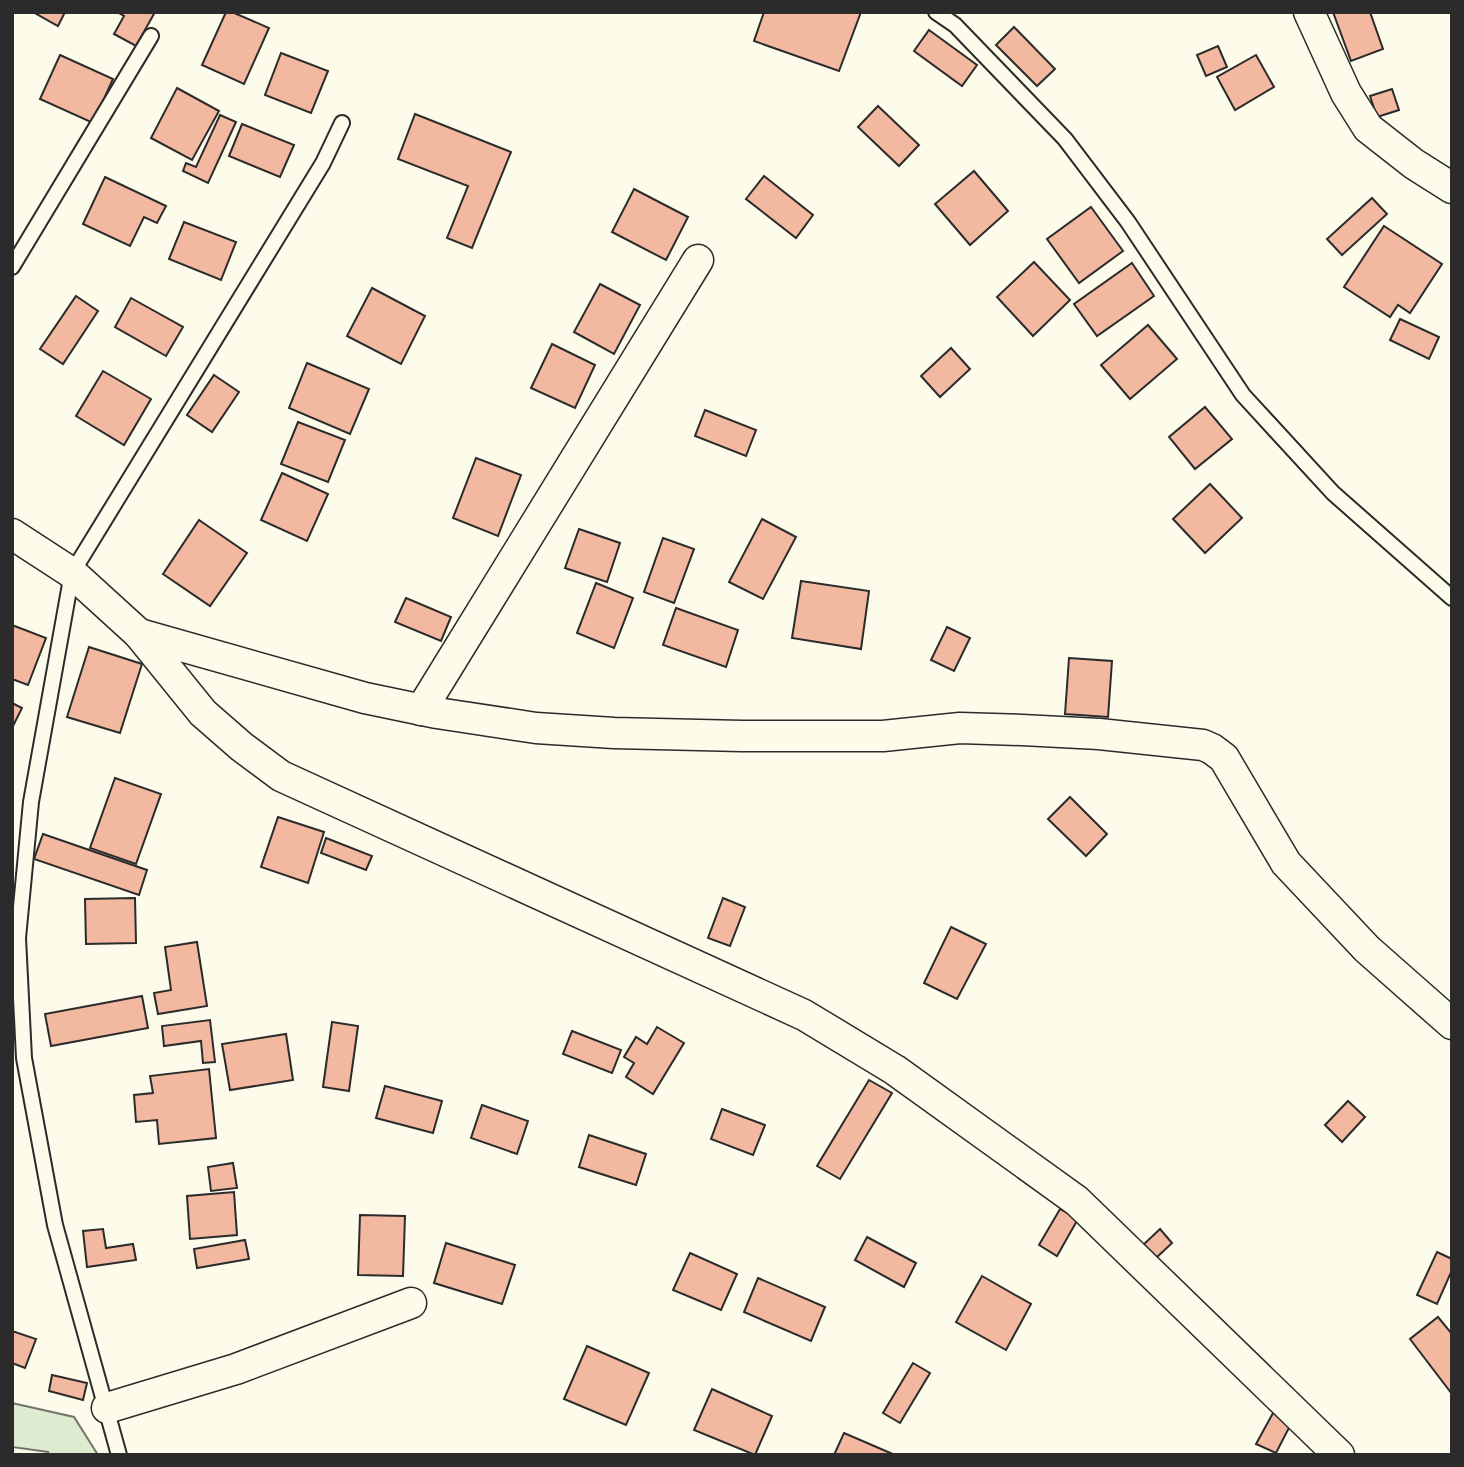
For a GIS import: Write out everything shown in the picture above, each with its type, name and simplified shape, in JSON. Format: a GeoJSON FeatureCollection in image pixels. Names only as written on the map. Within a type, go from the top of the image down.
{"type":"FeatureCollection","features":[{"type":"Feature","properties":{"kind":"street"},"geometry":{"type":"LineString","coordinates":[[1309,12],[1346,93],[1368,128],[1414,164],[1452,188]]}},
{"type":"Feature","properties":{"kind":"street"},"geometry":{"type":"LineString","coordinates":[[421,710],[698,260]]}},
{"type":"Feature","properties":{"kind":"street"},"geometry":{"type":"LineString","coordinates":[[12,534],[72,572],[139,634],[203,713],[281,776],[804,1015],[895,1070],[1077,1201],[1339,1455]]}},
{"type":"Feature","properties":{"kind":"street"},"geometry":{"type":"LineString","coordinates":[[139,634],[365,698],[421,710],[536,728],[614,733],[883,736],[960,728],[1099,734],[1203,745],[1224,758],[1286,863],[1367,949],[1452,1024]]}},
{"type":"Feature","properties":{"kind":"street"},"geometry":{"type":"LineString","coordinates":[[107,1408],[236,1369],[411,1303]]}},
{"type":"Feature","properties":{"kind":"lane"},"geometry":{"type":"LineString","coordinates":[[936,12],[955,25],[1065,139],[1129,222],[1243,395],[1333,493],[1452,598]]}},
{"type":"Feature","properties":{"kind":"lane"},"geometry":{"type":"LineString","coordinates":[[12,267],[151,36]]}},
{"type":"Feature","properties":{"kind":"lane"},"geometry":{"type":"LineString","coordinates":[[119,1455],[55,1225],[24,1058],[19,952],[31,802],[72,572],[323,163],[342,123]]}},
{"type":"Feature","properties":{"kind":"green space"},"geometry":{"type":"Polygon","coordinates":[[[12,1403],[74,1417],[98,1455],[49,1455],[48,1452],[12,1447],[12,1403]]]}},
{"type":"Feature","properties":{"kind":"building"},"geometry":{"type":"Polygon","coordinates":[[[33,12],[65,12],[58,26],[33,12]]]}},
{"type":"Feature","properties":{"kind":"building"},"geometry":{"type":"Polygon","coordinates":[[[117,12],[155,12],[136,46],[114,34],[124,16],[117,12]]]}},
{"type":"Feature","properties":{"kind":"building"},"geometry":{"type":"Polygon","coordinates":[[[226,12],[269,28],[244,84],[202,65],[226,12]]]}},
{"type":"Feature","properties":{"kind":"building"},"geometry":{"type":"Polygon","coordinates":[[[764,12],[861,12],[839,71],[754,41],[764,12]]]}},
{"type":"Feature","properties":{"kind":"building"},"geometry":{"type":"Polygon","coordinates":[[[1333,12],[1370,12],[1383,49],[1351,61],[1333,12]]]}},
{"type":"Feature","properties":{"kind":"building"},"geometry":{"type":"Polygon","coordinates":[[[1014,27],[1055,69],[1037,86],[996,45],[1014,27]]]}},
{"type":"Feature","properties":{"kind":"building"},"geometry":{"type":"Polygon","coordinates":[[[929,30],[977,65],[962,86],[914,51],[929,30]]]}},
{"type":"Feature","properties":{"kind":"building"},"geometry":{"type":"Polygon","coordinates":[[[1218,46],[1227,67],[1206,76],[1197,55],[1218,46]]]}},
{"type":"Feature","properties":{"kind":"building"},"geometry":{"type":"Polygon","coordinates":[[[281,53],[328,71],[311,113],[265,95],[281,53]]]}},
{"type":"Feature","properties":{"kind":"building"},"geometry":{"type":"Polygon","coordinates":[[[60,55],[113,79],[93,123],[40,99],[60,55]]]}},
{"type":"Feature","properties":{"kind":"building"},"geometry":{"type":"Polygon","coordinates":[[[1256,55],[1274,87],[1235,110],[1217,77],[1256,55]]]}},
{"type":"Feature","properties":{"kind":"building"},"geometry":{"type":"Polygon","coordinates":[[[177,88],[219,111],[192,160],[151,138],[177,88]]]}},
{"type":"Feature","properties":{"kind":"building"},"geometry":{"type":"Polygon","coordinates":[[[1392,89],[1399,110],[1377,117],[1370,96],[1392,89]]]}},
{"type":"Feature","properties":{"kind":"building"},"geometry":{"type":"Polygon","coordinates":[[[878,106],[919,145],[899,166],[858,127],[878,106]]]}},
{"type":"Feature","properties":{"kind":"building"},"geometry":{"type":"Polygon","coordinates":[[[415,114],[511,152],[472,248],[447,238],[468,186],[398,159],[415,114]]]}},
{"type":"Feature","properties":{"kind":"building"},"geometry":{"type":"Polygon","coordinates":[[[220,115],[236,122],[208,183],[183,171],[186,163],[196,167],[220,115]]]}},
{"type":"Feature","properties":{"kind":"building"},"geometry":{"type":"Polygon","coordinates":[[[242,124],[294,145],[280,177],[229,156],[242,124]]]}},
{"type":"Feature","properties":{"kind":"building"},"geometry":{"type":"Polygon","coordinates":[[[974,171],[1008,211],[970,245],[935,204],[974,171]]]}},
{"type":"Feature","properties":{"kind":"building"},"geometry":{"type":"Polygon","coordinates":[[[764,176],[813,215],[796,238],[746,199],[764,176]]]}},
{"type":"Feature","properties":{"kind":"building"},"geometry":{"type":"Polygon","coordinates":[[[105,177],[166,206],[157,223],[144,217],[130,246],[83,224],[105,177]]]}},
{"type":"Feature","properties":{"kind":"building"},"geometry":{"type":"Polygon","coordinates":[[[634,189],[688,217],[666,260],[612,232],[634,189]]]}},
{"type":"Feature","properties":{"kind":"building"},"geometry":{"type":"Polygon","coordinates":[[[1372,198],[1387,214],[1342,255],[1327,239],[1372,198]]]}},
{"type":"Feature","properties":{"kind":"building"},"geometry":{"type":"Polygon","coordinates":[[[1091,207],[1123,251],[1079,283],[1047,239],[1091,207]]]}},
{"type":"Feature","properties":{"kind":"building"},"geometry":{"type":"Polygon","coordinates":[[[184,222],[236,242],[221,280],[169,259],[184,222]]]}},
{"type":"Feature","properties":{"kind":"building"},"geometry":{"type":"Polygon","coordinates":[[[1384,226],[1442,264],[1410,313],[1398,305],[1390,317],[1344,287],[1384,226]]]}},
{"type":"Feature","properties":{"kind":"building"},"geometry":{"type":"Polygon","coordinates":[[[1034,262],[1070,300],[1033,336],[997,297],[1034,262]]]}},
{"type":"Feature","properties":{"kind":"building"},"geometry":{"type":"Polygon","coordinates":[[[1132,263],[1154,296],[1097,336],[1074,304],[1132,263]]]}},
{"type":"Feature","properties":{"kind":"building"},"geometry":{"type":"Polygon","coordinates":[[[600,284],[640,305],[614,354],[574,332],[600,284]]]}},
{"type":"Feature","properties":{"kind":"building"},"geometry":{"type":"Polygon","coordinates":[[[372,288],[425,316],[401,364],[347,336],[372,288]]]}},
{"type":"Feature","properties":{"kind":"building"},"geometry":{"type":"Polygon","coordinates":[[[76,296],[98,311],[63,364],[40,349],[76,296]]]}},
{"type":"Feature","properties":{"kind":"building"},"geometry":{"type":"Polygon","coordinates":[[[131,298],[183,327],[166,356],[115,327],[131,298]]]}},
{"type":"Feature","properties":{"kind":"building"},"geometry":{"type":"Polygon","coordinates":[[[1400,319],[1439,337],[1429,359],[1390,340],[1400,319]]]}},
{"type":"Feature","properties":{"kind":"building"},"geometry":{"type":"Polygon","coordinates":[[[1148,325],[1177,359],[1130,399],[1101,365],[1148,325]]]}},
{"type":"Feature","properties":{"kind":"building"},"geometry":{"type":"Polygon","coordinates":[[[552,344],[595,365],[575,408],[531,388],[552,344]]]}},
{"type":"Feature","properties":{"kind":"building"},"geometry":{"type":"Polygon","coordinates":[[[951,348],[970,369],[940,397],[921,376],[951,348]]]}},
{"type":"Feature","properties":{"kind":"building"},"geometry":{"type":"Polygon","coordinates":[[[307,363],[369,389],[350,434],[289,408],[307,363]]]}},
{"type":"Feature","properties":{"kind":"building"},"geometry":{"type":"Polygon","coordinates":[[[103,371],[151,399],[124,445],[76,416],[103,371]]]}},
{"type":"Feature","properties":{"kind":"building"},"geometry":{"type":"Polygon","coordinates":[[[214,375],[239,392],[212,432],[187,415],[214,375]]]}},
{"type":"Feature","properties":{"kind":"building"},"geometry":{"type":"Polygon","coordinates":[[[1205,407],[1232,439],[1195,469],[1169,437],[1205,407]]]}},
{"type":"Feature","properties":{"kind":"building"},"geometry":{"type":"Polygon","coordinates":[[[705,410],[756,430],[746,456],[695,436],[705,410]]]}},
{"type":"Feature","properties":{"kind":"building"},"geometry":{"type":"Polygon","coordinates":[[[298,422],[345,440],[328,482],[281,464],[298,422]]]}},
{"type":"Feature","properties":{"kind":"building"},"geometry":{"type":"Polygon","coordinates":[[[476,458],[521,475],[498,536],[453,518],[476,458]]]}},
{"type":"Feature","properties":{"kind":"building"},"geometry":{"type":"Polygon","coordinates":[[[282,473],[328,494],[307,541],[261,520],[282,473]]]}},
{"type":"Feature","properties":{"kind":"building"},"geometry":{"type":"Polygon","coordinates":[[[1210,484],[1242,518],[1205,553],[1173,519],[1210,484]]]}},
{"type":"Feature","properties":{"kind":"building"},"geometry":{"type":"Polygon","coordinates":[[[762,519],[796,537],[763,599],[729,582],[762,519]]]}},
{"type":"Feature","properties":{"kind":"building"},"geometry":{"type":"Polygon","coordinates":[[[199,520],[247,553],[210,606],[163,574],[199,520]]]}},
{"type":"Feature","properties":{"kind":"building"},"geometry":{"type":"Polygon","coordinates":[[[579,529],[620,543],[607,582],[565,568],[579,529]]]}},
{"type":"Feature","properties":{"kind":"building"},"geometry":{"type":"Polygon","coordinates":[[[663,538],[694,549],[674,603],[644,592],[663,538]]]}},
{"type":"Feature","properties":{"kind":"building"},"geometry":{"type":"Polygon","coordinates":[[[801,581],[869,591],[861,649],[792,638],[801,581]]]}},
{"type":"Feature","properties":{"kind":"building"},"geometry":{"type":"Polygon","coordinates":[[[596,583],[633,598],[614,648],[577,633],[596,583]]]}},
{"type":"Feature","properties":{"kind":"building"},"geometry":{"type":"Polygon","coordinates":[[[406,598],[451,617],[441,641],[395,622],[406,598]]]}},
{"type":"Feature","properties":{"kind":"building"},"geometry":{"type":"Polygon","coordinates":[[[676,608],[738,630],[726,667],[663,645],[676,608]]]}},
{"type":"Feature","properties":{"kind":"building"},"geometry":{"type":"Polygon","coordinates":[[[12,625],[46,638],[28,685],[12,679],[12,625]]]}},
{"type":"Feature","properties":{"kind":"building"},"geometry":{"type":"Polygon","coordinates":[[[947,627],[970,638],[954,671],[931,660],[947,627]]]}},
{"type":"Feature","properties":{"kind":"building"},"geometry":{"type":"Polygon","coordinates":[[[89,647],[142,664],[120,733],[67,717],[89,647]]]}},
{"type":"Feature","properties":{"kind":"building"},"geometry":{"type":"Polygon","coordinates":[[[1069,658],[1112,661],[1108,717],[1065,714],[1069,658]]]}},
{"type":"Feature","properties":{"kind":"building"},"geometry":{"type":"Polygon","coordinates":[[[12,703],[22,708],[12,728],[12,703]]]}},
{"type":"Feature","properties":{"kind":"building"},"geometry":{"type":"Polygon","coordinates":[[[115,778],[161,794],[136,864],[90,848],[115,778]]]}},
{"type":"Feature","properties":{"kind":"building"},"geometry":{"type":"Polygon","coordinates":[[[1070,797],[1107,834],[1086,856],[1048,819],[1070,797]]]}},
{"type":"Feature","properties":{"kind":"building"},"geometry":{"type":"Polygon","coordinates":[[[278,817],[324,832],[308,883],[261,867],[278,817]]]}},
{"type":"Feature","properties":{"kind":"building"},"geometry":{"type":"Polygon","coordinates":[[[43,834],[147,870],[139,895],[34,859],[43,834]]]}},
{"type":"Feature","properties":{"kind":"building"},"geometry":{"type":"Polygon","coordinates":[[[326,838],[372,856],[366,870],[321,853],[326,838]]]}},
{"type":"Feature","properties":{"kind":"building"},"geometry":{"type":"Polygon","coordinates":[[[135,898],[136,943],[86,944],[85,899],[135,898]]]}},
{"type":"Feature","properties":{"kind":"building"},"geometry":{"type":"Polygon","coordinates":[[[723,898],[745,907],[730,946],[708,938],[723,898]]]}},
{"type":"Feature","properties":{"kind":"building"},"geometry":{"type":"Polygon","coordinates":[[[951,927],[986,944],[957,999],[924,983],[951,927]]]}},
{"type":"Feature","properties":{"kind":"building"},"geometry":{"type":"Polygon","coordinates":[[[197,942],[207,1006],[158,1014],[154,993],[171,990],[165,947],[197,942]]]}},
{"type":"Feature","properties":{"kind":"building"},"geometry":{"type":"Polygon","coordinates":[[[142,996],[148,1028],[51,1046],[45,1014],[142,996]]]}},
{"type":"Feature","properties":{"kind":"building"},"geometry":{"type":"Polygon","coordinates":[[[210,1020],[215,1062],[203,1063],[201,1041],[164,1046],[162,1026],[210,1020]]]}},
{"type":"Feature","properties":{"kind":"building"},"geometry":{"type":"Polygon","coordinates":[[[332,1022],[358,1026],[349,1091],[323,1087],[332,1022]]]}},
{"type":"Feature","properties":{"kind":"building"},"geometry":{"type":"Polygon","coordinates":[[[657,1027],[684,1043],[653,1094],[626,1077],[634,1063],[624,1057],[636,1037],[647,1044],[657,1027]]]}},
{"type":"Feature","properties":{"kind":"building"},"geometry":{"type":"Polygon","coordinates":[[[572,1031],[621,1050],[612,1073],[563,1054],[572,1031]]]}},
{"type":"Feature","properties":{"kind":"building"},"geometry":{"type":"Polygon","coordinates":[[[286,1034],[293,1080],[230,1090],[222,1044],[286,1034]]]}},
{"type":"Feature","properties":{"kind":"building"},"geometry":{"type":"Polygon","coordinates":[[[209,1069],[216,1138],[159,1144],[157,1120],[136,1122],[134,1095],[153,1093],[150,1076],[209,1069]]]}},
{"type":"Feature","properties":{"kind":"building"},"geometry":{"type":"Polygon","coordinates":[[[869,1080],[892,1093],[840,1179],[817,1166],[869,1080]]]}},
{"type":"Feature","properties":{"kind":"building"},"geometry":{"type":"Polygon","coordinates":[[[385,1086],[442,1101],[433,1133],[376,1118],[385,1086]]]}},
{"type":"Feature","properties":{"kind":"building"},"geometry":{"type":"Polygon","coordinates":[[[1348,1101],[1365,1117],[1342,1142],[1325,1125],[1348,1101]]]}},
{"type":"Feature","properties":{"kind":"building"},"geometry":{"type":"Polygon","coordinates":[[[482,1105],[528,1121],[517,1154],[471,1138],[482,1105]]]}},
{"type":"Feature","properties":{"kind":"building"},"geometry":{"type":"Polygon","coordinates":[[[722,1109],[765,1125],[753,1155],[711,1139],[722,1109]]]}},
{"type":"Feature","properties":{"kind":"building"},"geometry":{"type":"Polygon","coordinates":[[[589,1135],[646,1154],[636,1185],[579,1167],[589,1135]]]}},
{"type":"Feature","properties":{"kind":"building"},"geometry":{"type":"Polygon","coordinates":[[[233,1163],[237,1188],[211,1191],[208,1167],[233,1163]]]}},
{"type":"Feature","properties":{"kind":"building"},"geometry":{"type":"Polygon","coordinates":[[[234,1192],[237,1235],[190,1239],[187,1196],[234,1192]]]}},
{"type":"Feature","properties":{"kind":"building"},"geometry":{"type":"Polygon","coordinates":[[[1060,1209],[1078,1219],[1057,1256],[1039,1245],[1060,1209]]]}},
{"type":"Feature","properties":{"kind":"building"},"geometry":{"type":"Polygon","coordinates":[[[360,1215],[405,1216],[403,1276],[358,1275],[360,1215]]]}},
{"type":"Feature","properties":{"kind":"building"},"geometry":{"type":"Polygon","coordinates":[[[103,1229],[106,1248],[133,1244],[136,1260],[87,1267],[83,1231],[103,1229]]]}},
{"type":"Feature","properties":{"kind":"building"},"geometry":{"type":"Polygon","coordinates":[[[1160,1229],[1172,1243],[1155,1259],[1143,1245],[1160,1229]]]}},
{"type":"Feature","properties":{"kind":"building"},"geometry":{"type":"Polygon","coordinates":[[[867,1237],[916,1263],[904,1287],[855,1260],[867,1237]]]}},
{"type":"Feature","properties":{"kind":"building"},"geometry":{"type":"Polygon","coordinates":[[[245,1240],[249,1259],[197,1268],[194,1249],[245,1240]]]}},
{"type":"Feature","properties":{"kind":"building"},"geometry":{"type":"Polygon","coordinates":[[[446,1243],[515,1265],[502,1304],[434,1283],[446,1243]]]}},
{"type":"Feature","properties":{"kind":"building"},"geometry":{"type":"Polygon","coordinates":[[[1437,1252],[1452,1259],[1452,1270],[1437,1304],[1417,1295],[1437,1252]]]}},
{"type":"Feature","properties":{"kind":"building"},"geometry":{"type":"Polygon","coordinates":[[[690,1253],[737,1274],[721,1310],[673,1290],[690,1253]]]}},
{"type":"Feature","properties":{"kind":"building"},"geometry":{"type":"Polygon","coordinates":[[[982,1276],[1031,1304],[1006,1350],[956,1322],[982,1276]]]}},
{"type":"Feature","properties":{"kind":"building"},"geometry":{"type":"Polygon","coordinates":[[[758,1278],[825,1307],[811,1341],[744,1312],[758,1278]]]}},
{"type":"Feature","properties":{"kind":"building"},"geometry":{"type":"Polygon","coordinates":[[[1438,1317],[1452,1334],[1452,1394],[1410,1339],[1438,1317]]]}},
{"type":"Feature","properties":{"kind":"building"},"geometry":{"type":"Polygon","coordinates":[[[12,1331],[36,1339],[25,1368],[12,1363],[12,1331]]]}},
{"type":"Feature","properties":{"kind":"building"},"geometry":{"type":"Polygon","coordinates":[[[587,1346],[649,1373],[626,1425],[564,1399],[587,1346]]]}},
{"type":"Feature","properties":{"kind":"building"},"geometry":{"type":"Polygon","coordinates":[[[913,1363],[930,1373],[900,1423],[883,1413],[913,1363]]]}},
{"type":"Feature","properties":{"kind":"building"},"geometry":{"type":"Polygon","coordinates":[[[52,1375],[87,1383],[83,1400],[49,1391],[52,1375]]]}},
{"type":"Feature","properties":{"kind":"building"},"geometry":{"type":"Polygon","coordinates":[[[712,1389],[772,1416],[755,1455],[694,1430],[712,1389]]]}},
{"type":"Feature","properties":{"kind":"building"},"geometry":{"type":"Polygon","coordinates":[[[1273,1413],[1292,1422],[1276,1453],[1256,1444],[1273,1413]]]}},
{"type":"Feature","properties":{"kind":"building"},"geometry":{"type":"Polygon","coordinates":[[[844,1433],[895,1455],[834,1455],[844,1433]]]}}]}
